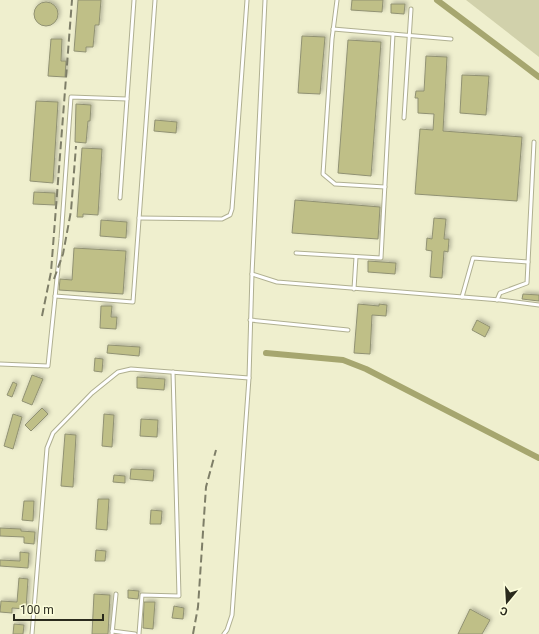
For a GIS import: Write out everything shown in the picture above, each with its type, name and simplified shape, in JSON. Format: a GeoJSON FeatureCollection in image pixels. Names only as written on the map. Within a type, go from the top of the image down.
{"type":"FeatureCollection","features":[{"type":"Feature","properties":{"kind":"lane"},"geometry":{"type":"LineString","coordinates":[[120,198],[134,0]]}},
{"type":"Feature","properties":{"kind":"lane"},"geometry":{"type":"LineString","coordinates":[[55,296],[133,302],[155,0]]}},
{"type":"Feature","properties":{"kind":"lane"},"geometry":{"type":"LineString","coordinates":[[139,218],[222,220],[230,215],[232,209],[247,0]]}},
{"type":"Feature","properties":{"kind":"lane"},"geometry":{"type":"LineString","coordinates":[[224,634],[227,630],[232,615],[249,378],[250,320],[265,0]]}},
{"type":"Feature","properties":{"kind":"lane"},"geometry":{"type":"LineString","coordinates":[[337,0],[333,29],[323,174],[335,184],[385,187]]}},
{"type":"Feature","properties":{"kind":"lane"},"geometry":{"type":"LineString","coordinates":[[404,118],[411,9]]}},
{"type":"Feature","properties":{"kind":"lane"},"geometry":{"type":"LineString","coordinates":[[333,29],[451,39]]}},
{"type":"Feature","properties":{"kind":"lane"},"geometry":{"type":"LineString","coordinates":[[296,252],[381,258],[393,34]]}},
{"type":"Feature","properties":{"kind":"lane"},"geometry":{"type":"LineString","coordinates":[[0,364],[48,366],[72,97],[127,99]]}},
{"type":"Feature","properties":{"kind":"lane"},"geometry":{"type":"LineString","coordinates":[[497,300],[500,293],[527,283],[534,142]]}},
{"type":"Feature","properties":{"kind":"lane"},"geometry":{"type":"LineString","coordinates":[[354,289],[356,256]]}},
{"type":"Feature","properties":{"kind":"lane"},"geometry":{"type":"LineString","coordinates":[[462,297],[473,258],[528,262]]}},
{"type":"Feature","properties":{"kind":"lane"},"geometry":{"type":"LineString","coordinates":[[252,274],[277,282],[497,300],[539,305]]}},
{"type":"Feature","properties":{"kind":"lane"},"geometry":{"type":"LineString","coordinates":[[250,320],[348,330]]}},
{"type":"Feature","properties":{"kind":"lane"},"geometry":{"type":"LineString","coordinates":[[32,634],[47,448],[53,434],[92,393],[118,372],[131,369],[249,378]]}},
{"type":"Feature","properties":{"kind":"lane"},"geometry":{"type":"LineString","coordinates":[[138,634],[142,595],[179,596],[173,372]]}},
{"type":"Feature","properties":{"kind":"lane"},"geometry":{"type":"LineString","coordinates":[[116,594],[112,632],[135,634]]}},
{"type":"Feature","properties":{"kind":"green space"},"geometry":{"type":"Polygon","coordinates":[[[466,0],[539,0],[539,57],[466,0]]]}},
{"type":"Feature","properties":{"kind":"building"},"geometry":{"type":"Polygon","coordinates":[[[78,0],[101,0],[99,25],[95,25],[93,47],[86,47],[86,52],[74,51],[78,0]]]}},
{"type":"Feature","properties":{"kind":"building"},"geometry":{"type":"Polygon","coordinates":[[[352,0],[383,0],[382,12],[351,10],[352,0]]]}},
{"type":"Feature","properties":{"kind":"building"},"geometry":{"type":"Polygon","coordinates":[[[46,2],[55,5],[58,14],[55,23],[46,26],[37,23],[34,14],[37,5],[46,2]]]}},
{"type":"Feature","properties":{"kind":"building"},"geometry":{"type":"Polygon","coordinates":[[[391,4],[405,4],[404,14],[391,13],[391,4]]]}},
{"type":"Feature","properties":{"kind":"building"},"geometry":{"type":"Polygon","coordinates":[[[302,36],[325,37],[320,94],[298,93],[302,36]]]}},
{"type":"Feature","properties":{"kind":"building"},"geometry":{"type":"Polygon","coordinates":[[[51,39],[62,39],[61,61],[66,61],[65,77],[48,76],[51,39]]]}},
{"type":"Feature","properties":{"kind":"building"},"geometry":{"type":"Polygon","coordinates":[[[348,40],[381,42],[371,176],[338,173],[348,40]]]}},
{"type":"Feature","properties":{"kind":"building"},"geometry":{"type":"Polygon","coordinates":[[[426,56],[447,57],[443,131],[522,137],[517,201],[415,194],[420,129],[433,130],[434,114],[418,113],[418,98],[415,98],[416,91],[424,91],[426,56]]]}},
{"type":"Feature","properties":{"kind":"building"},"geometry":{"type":"Polygon","coordinates":[[[462,75],[489,76],[486,115],[460,113],[462,75]]]}},
{"type":"Feature","properties":{"kind":"building"},"geometry":{"type":"Polygon","coordinates":[[[36,101],[58,102],[53,183],[30,181],[36,101]]]}},
{"type":"Feature","properties":{"kind":"building"},"geometry":{"type":"Polygon","coordinates":[[[76,104],[91,105],[86,143],[75,142],[76,104]]]}},
{"type":"Feature","properties":{"kind":"building"},"geometry":{"type":"Polygon","coordinates":[[[155,120],[177,122],[176,133],[154,131],[155,120]]]}},
{"type":"Feature","properties":{"kind":"building"},"geometry":{"type":"Polygon","coordinates":[[[82,148],[102,149],[98,215],[83,214],[83,217],[77,217],[82,148]]]}},
{"type":"Feature","properties":{"kind":"building"},"geometry":{"type":"Polygon","coordinates":[[[34,192],[55,193],[55,205],[33,204],[34,192]]]}},
{"type":"Feature","properties":{"kind":"building"},"geometry":{"type":"Polygon","coordinates":[[[295,200],[380,207],[378,239],[292,233],[295,200]]]}},
{"type":"Feature","properties":{"kind":"building"},"geometry":{"type":"Polygon","coordinates":[[[434,218],[446,219],[444,239],[449,239],[448,252],[444,251],[442,278],[430,277],[432,251],[426,250],[427,238],[432,239],[434,218]]]}},
{"type":"Feature","properties":{"kind":"building"},"geometry":{"type":"Polygon","coordinates":[[[101,220],[127,222],[126,238],[100,236],[101,220]]]}},
{"type":"Feature","properties":{"kind":"building"},"geometry":{"type":"Polygon","coordinates":[[[74,248],[126,251],[123,294],[59,290],[60,279],[72,280],[74,248]]]}},
{"type":"Feature","properties":{"kind":"building"},"geometry":{"type":"Polygon","coordinates":[[[368,261],[396,263],[395,274],[368,272],[368,261]]]}},
{"type":"Feature","properties":{"kind":"building"},"geometry":{"type":"Polygon","coordinates":[[[523,294],[539,295],[539,301],[522,299],[523,294]]]}},
{"type":"Feature","properties":{"kind":"building"},"geometry":{"type":"Polygon","coordinates":[[[358,304],[379,306],[379,304],[387,305],[386,316],[372,315],[370,354],[354,353],[358,304]]]}},
{"type":"Feature","properties":{"kind":"building"},"geometry":{"type":"Polygon","coordinates":[[[101,306],[112,306],[111,317],[117,317],[116,329],[100,328],[101,306]]]}},
{"type":"Feature","properties":{"kind":"building"},"geometry":{"type":"Polygon","coordinates":[[[477,320],[490,327],[485,337],[472,330],[477,320]]]}},
{"type":"Feature","properties":{"kind":"building"},"geometry":{"type":"Polygon","coordinates":[[[108,345],[140,347],[139,356],[107,353],[108,345]]]}},
{"type":"Feature","properties":{"kind":"building"},"geometry":{"type":"Polygon","coordinates":[[[95,358],[103,359],[102,372],[94,371],[95,358]]]}},
{"type":"Feature","properties":{"kind":"building"},"geometry":{"type":"Polygon","coordinates":[[[32,375],[43,379],[32,405],[22,401],[32,375]]]}},
{"type":"Feature","properties":{"kind":"building"},"geometry":{"type":"Polygon","coordinates":[[[137,377],[165,379],[164,390],[137,388],[137,377]]]}},
{"type":"Feature","properties":{"kind":"building"},"geometry":{"type":"Polygon","coordinates":[[[13,382],[17,384],[12,397],[7,395],[13,382]]]}},
{"type":"Feature","properties":{"kind":"building"},"geometry":{"type":"Polygon","coordinates":[[[42,408],[48,414],[31,431],[25,425],[42,408]]]}},
{"type":"Feature","properties":{"kind":"building"},"geometry":{"type":"Polygon","coordinates":[[[13,414],[22,417],[13,449],[4,446],[13,414]]]}},
{"type":"Feature","properties":{"kind":"building"},"geometry":{"type":"Polygon","coordinates":[[[104,414],[114,415],[112,447],[102,446],[104,414]]]}},
{"type":"Feature","properties":{"kind":"building"},"geometry":{"type":"Polygon","coordinates":[[[141,419],[158,420],[157,437],[140,436],[141,419]]]}},
{"type":"Feature","properties":{"kind":"building"},"geometry":{"type":"Polygon","coordinates":[[[65,434],[76,435],[73,487],[61,486],[65,434]]]}},
{"type":"Feature","properties":{"kind":"building"},"geometry":{"type":"Polygon","coordinates":[[[131,469],[154,470],[153,481],[130,479],[131,469]]]}},
{"type":"Feature","properties":{"kind":"building"},"geometry":{"type":"Polygon","coordinates":[[[114,475],[125,476],[125,483],[113,482],[114,475]]]}},
{"type":"Feature","properties":{"kind":"building"},"geometry":{"type":"Polygon","coordinates":[[[98,499],[109,499],[107,530],[96,529],[98,499]]]}},
{"type":"Feature","properties":{"kind":"building"},"geometry":{"type":"Polygon","coordinates":[[[24,501],[34,501],[33,521],[22,520],[24,501]]]}},
{"type":"Feature","properties":{"kind":"building"},"geometry":{"type":"Polygon","coordinates":[[[151,510],[162,511],[161,524],[150,524],[151,510]]]}},
{"type":"Feature","properties":{"kind":"building"},"geometry":{"type":"Polygon","coordinates":[[[0,528],[21,529],[21,531],[35,532],[34,544],[24,543],[24,537],[0,536],[0,528]]]}},
{"type":"Feature","properties":{"kind":"building"},"geometry":{"type":"Polygon","coordinates":[[[96,550],[106,551],[105,561],[95,561],[96,550]]]}},
{"type":"Feature","properties":{"kind":"building"},"geometry":{"type":"Polygon","coordinates":[[[20,552],[29,553],[28,568],[0,566],[0,560],[20,561],[20,552]]]}},
{"type":"Feature","properties":{"kind":"building"},"geometry":{"type":"Polygon","coordinates":[[[19,578],[28,579],[26,609],[12,608],[12,613],[0,612],[1,601],[17,602],[19,578]]]}},
{"type":"Feature","properties":{"kind":"building"},"geometry":{"type":"Polygon","coordinates":[[[128,590],[139,591],[138,599],[128,598],[128,590]]]}},
{"type":"Feature","properties":{"kind":"building"},"geometry":{"type":"Polygon","coordinates":[[[94,594],[110,595],[108,634],[92,634],[94,594]]]}},
{"type":"Feature","properties":{"kind":"building"},"geometry":{"type":"Polygon","coordinates":[[[144,602],[155,602],[153,629],[143,628],[144,602]]]}},
{"type":"Feature","properties":{"kind":"building"},"geometry":{"type":"Polygon","coordinates":[[[174,606],[184,608],[183,619],[172,618],[174,606]]]}},
{"type":"Feature","properties":{"kind":"building"},"geometry":{"type":"Polygon","coordinates":[[[470,609],[490,620],[482,634],[458,634],[470,609]]]}},
{"type":"Feature","properties":{"kind":"building"},"geometry":{"type":"Polygon","coordinates":[[[14,624],[24,625],[23,634],[13,634],[14,624]]]}},
{"type":"Feature","properties":{"kind":"waterway"},"geometry":{"type":"LineString","coordinates":[[437,0],[539,77]]}},
{"type":"Feature","properties":{"kind":"waterway"},"geometry":{"type":"LineString","coordinates":[[266,353],[343,360],[366,369],[539,458]]}},
{"type":"Feature","properties":{"kind":"railway"},"geometry":{"type":"LineString","coordinates":[[42,316],[51,272],[72,0]]}},
{"type":"Feature","properties":{"kind":"railway"},"geometry":{"type":"LineString","coordinates":[[54,279],[63,254],[71,211],[76,146]]}},
{"type":"Feature","properties":{"kind":"railway"},"geometry":{"type":"LineString","coordinates":[[193,634],[198,607],[206,487],[216,450]]}}]}
